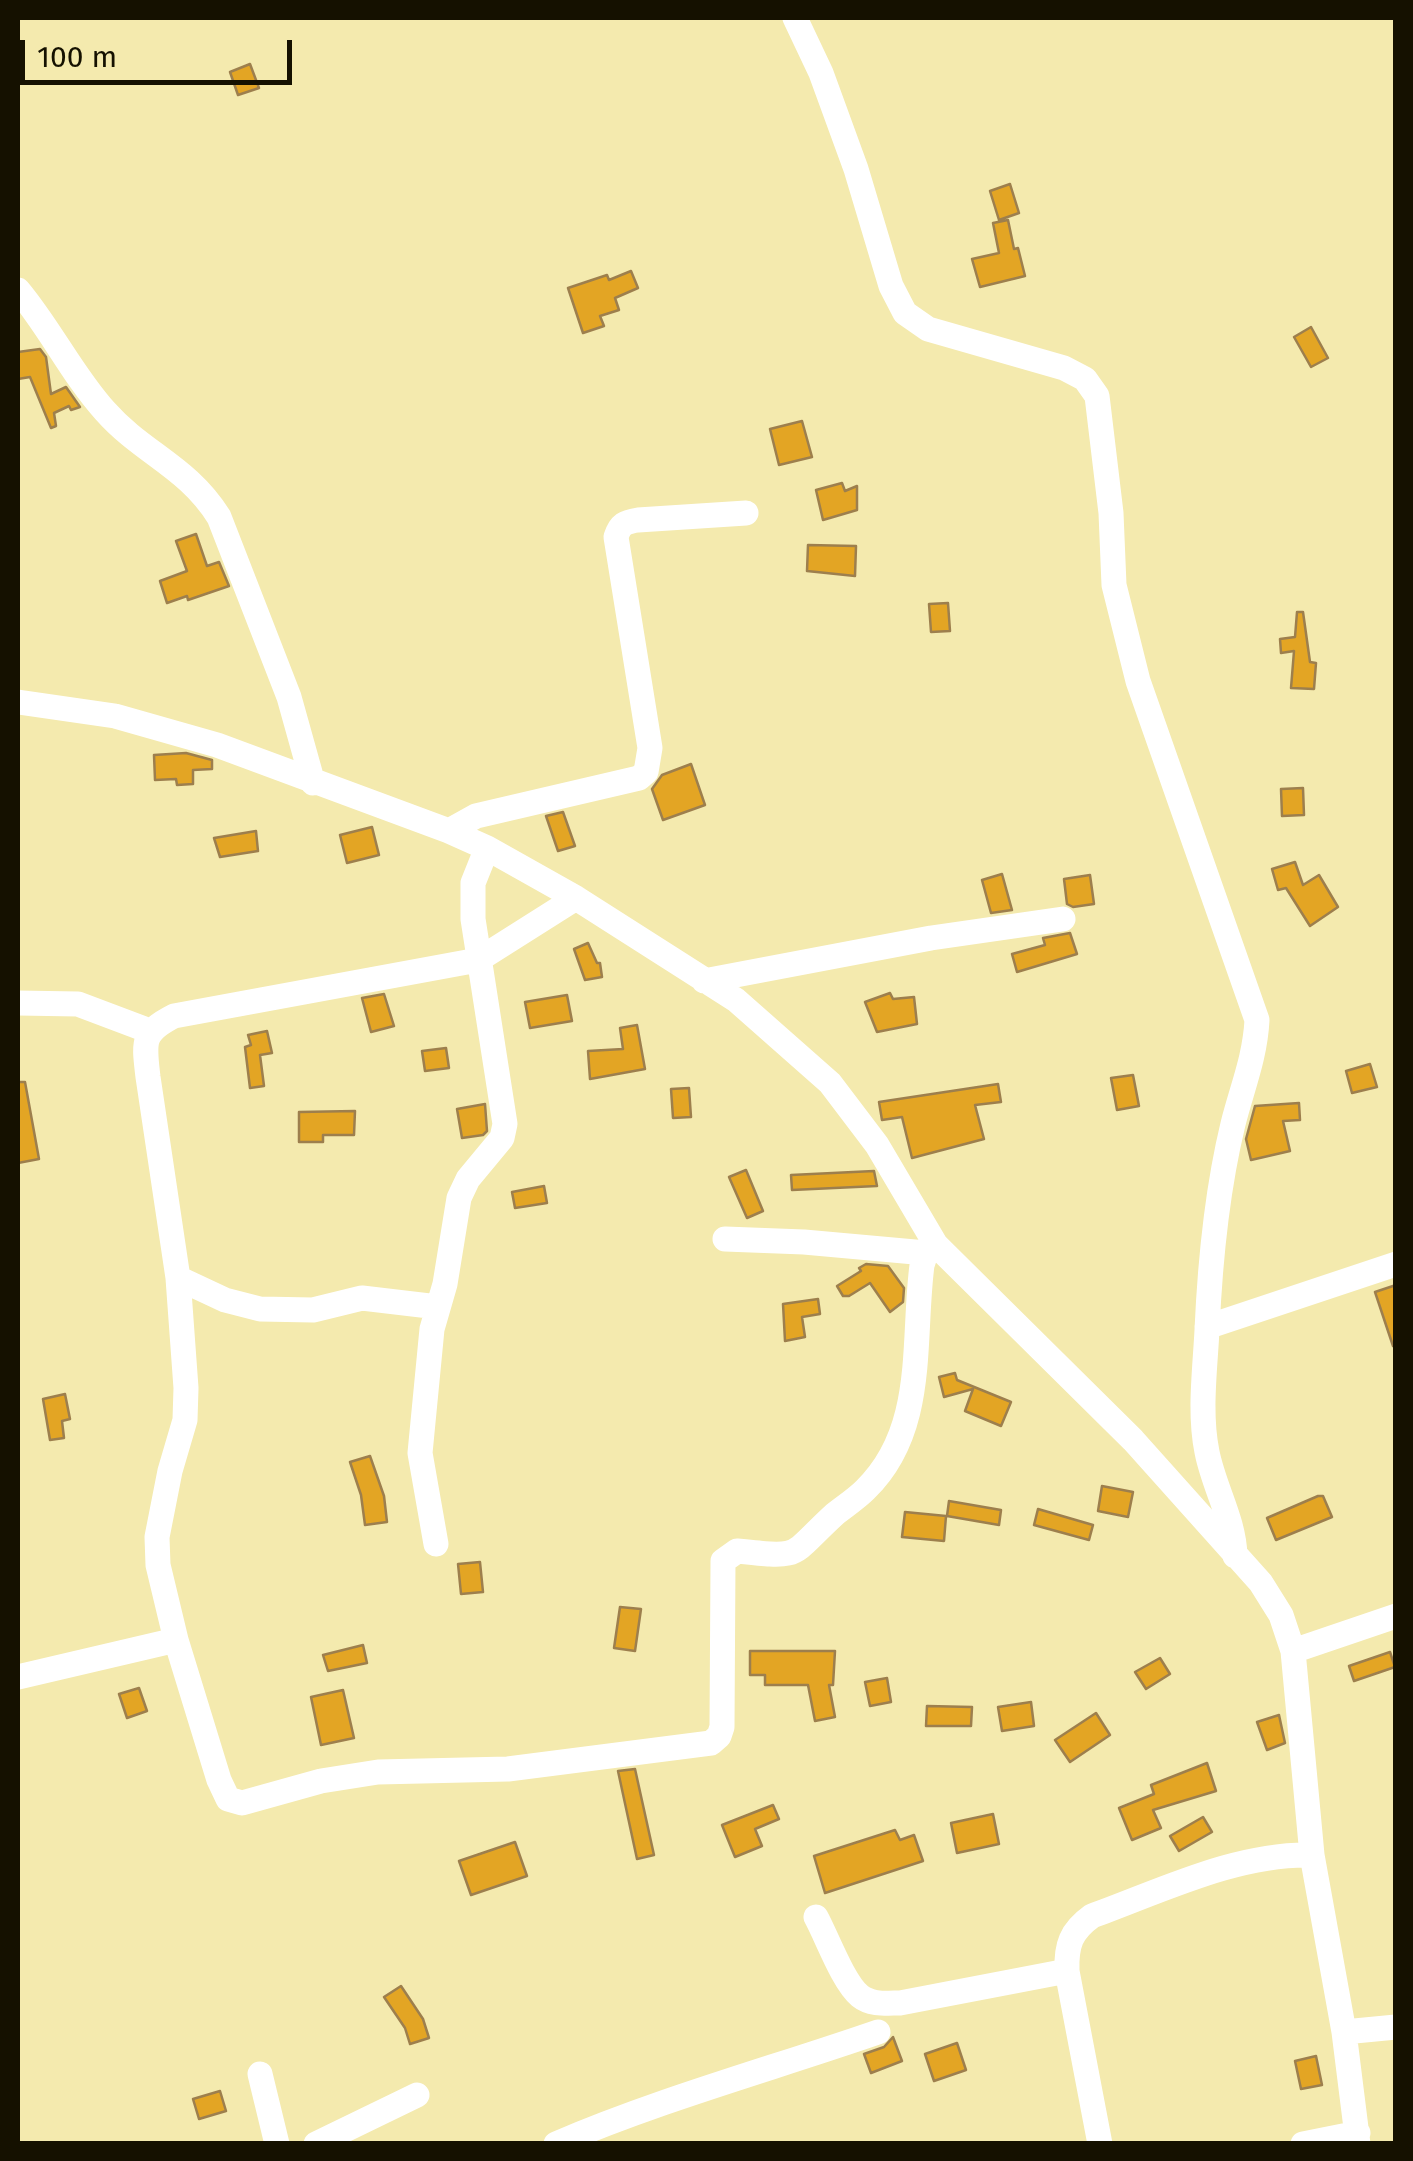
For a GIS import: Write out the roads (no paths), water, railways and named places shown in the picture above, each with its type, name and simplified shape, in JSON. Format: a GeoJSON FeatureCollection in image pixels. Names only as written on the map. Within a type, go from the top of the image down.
{"type":"FeatureCollection","features":[{"type":"Feature","properties":{"kind":"street"},"geometry":{"type":"LineString","coordinates":[[795,18],[821,73],[892,286],[905,314],[928,329],[1064,368],[1085,380],[1098,396],[1111,513],[1114,585],[1138,681],[1257,1020],[1256,1045],[1233,1125],[1207,1327],[1206,1449],[1234,1537],[1235,1556]]}},
{"type":"Feature","properties":{"kind":"street"},"geometry":{"type":"LineString","coordinates":[[18,290],[102,408],[146,448],[182,471],[203,492],[219,517],[289,697],[312,783]]}},
{"type":"Feature","properties":{"kind":"street"},"geometry":{"type":"LineString","coordinates":[[449,831],[476,816],[639,778],[646,772],[650,748],[616,536],[619,528],[638,520],[746,513]]}},
{"type":"Feature","properties":{"kind":"street"},"geometry":{"type":"LineString","coordinates":[[18,702],[115,716],[216,745],[487,848],[576,898],[736,1000],[830,1083],[877,1145],[931,1249],[1133,1440],[1261,1583],[1281,1615],[1292,1651],[1312,1856],[1344,2032],[1358,2138],[1303,2144]]}},
{"type":"Feature","properties":{"kind":"street"},"geometry":{"type":"LineString","coordinates":[[436,1544],[420,1454],[432,1329],[458,1198],[468,1179],[502,1138],[505,1124],[472,919],[473,882],[487,848]]}},
{"type":"Feature","properties":{"kind":"street"},"geometry":{"type":"LineString","coordinates":[[147,1035],[155,1025],[174,1016],[478,960],[576,898]]}},
{"type":"Feature","properties":{"kind":"street"},"geometry":{"type":"LineString","coordinates":[[704,980],[1063,918]]}},
{"type":"Feature","properties":{"kind":"street"},"geometry":{"type":"LineString","coordinates":[[18,1003],[78,1004],[147,1030],[145,1049],[178,1278],[185,1420],[157,1537],[158,1564],[176,1640],[223,1791],[234,1802],[378,1772],[508,1768],[711,1742],[719,1736],[723,1561],[737,1551],[778,1555],[796,1552],[866,1489],[886,1463],[908,1418],[916,1378],[919,1285],[931,1249]]}},
{"type":"Feature","properties":{"kind":"street"},"geometry":{"type":"LineString","coordinates":[[725,1239],[931,1249]]}},
{"type":"Feature","properties":{"kind":"street"},"geometry":{"type":"LineString","coordinates":[[1207,1327],[1396,1264]]}},
{"type":"Feature","properties":{"kind":"street"},"geometry":{"type":"LineString","coordinates":[[178,1278],[225,1300],[260,1309],[313,1310],[362,1298],[438,1307]]}},
{"type":"Feature","properties":{"kind":"street"},"geometry":{"type":"LineString","coordinates":[[1292,1651],[1396,1616]]}},
{"type":"Feature","properties":{"kind":"street"},"geometry":{"type":"LineString","coordinates":[[18,1677],[176,1640]]}},
{"type":"Feature","properties":{"kind":"street"},"geometry":{"type":"LineString","coordinates":[[1100,2144],[1067,1970],[1068,1942],[1078,1926],[1092,1916],[1201,1876],[1270,1858],[1312,1856]]}},
{"type":"Feature","properties":{"kind":"street"},"geometry":{"type":"LineString","coordinates":[[816,1917],[852,1985],[862,1998],[877,2003],[900,2003],[1067,1970]]}},
{"type":"Feature","properties":{"kind":"street"},"geometry":{"type":"LineString","coordinates":[[1344,2032],[1396,2027]]}},
{"type":"Feature","properties":{"kind":"street"},"geometry":{"type":"LineString","coordinates":[[556,2144],[682,2094],[751,2076],[878,2032]]}},
{"type":"Feature","properties":{"kind":"street"},"geometry":{"type":"LineString","coordinates":[[260,2074],[277,2144]]}},
{"type":"Feature","properties":{"kind":"street"},"geometry":{"type":"LineString","coordinates":[[316,2144],[418,2095]]}}]}
